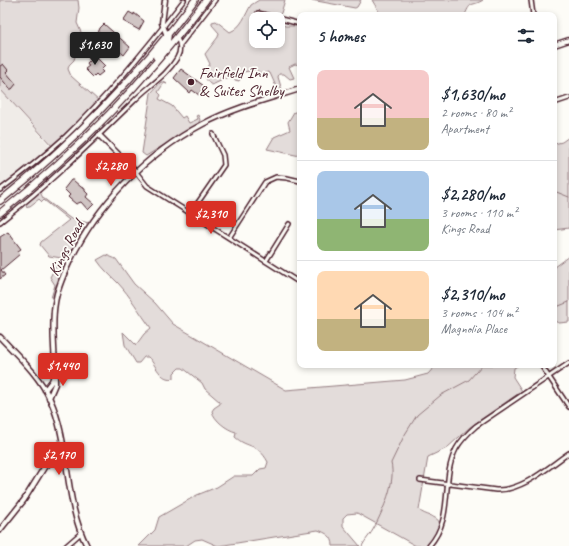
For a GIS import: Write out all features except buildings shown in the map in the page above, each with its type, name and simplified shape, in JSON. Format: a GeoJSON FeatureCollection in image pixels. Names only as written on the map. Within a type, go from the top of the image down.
{"type":"FeatureCollection","features":[{"type":"Feature","properties":{"kind":"highway"},"geometry":{"type":"LineString","coordinates":[[0,201],[92,120],[168,36],[195,0]]}},
{"type":"Feature","properties":{"kind":"highway"},"geometry":{"type":"LineString","coordinates":[[177,38],[175,34],[176,31],[199,0]]}},
{"type":"Feature","properties":{"kind":"highway"},"geometry":{"type":"LineString","coordinates":[[0,213],[76,148],[101,124],[177,38],[206,0]]}},
{"type":"Feature","properties":{"kind":"highway"},"geometry":{"type":"LineString","coordinates":[[142,79],[144,72],[168,41],[168,36]]}},
{"type":"Feature","properties":{"kind":"street"},"geometry":{"type":"LineString","coordinates":[[165,0],[162,18],[163,28],[168,36]]}},
{"type":"Feature","properties":{"kind":"street"},"geometry":{"type":"LineString","coordinates":[[0,190],[54,146],[82,120],[123,76],[184,0]]}},
{"type":"Feature","properties":{"kind":"street"},"geometry":{"type":"LineString","coordinates":[[0,222],[49,182],[136,99],[162,77],[177,58],[180,45],[215,0]]}},
{"type":"Feature","properties":{"kind":"street"},"geometry":{"type":"LineString","coordinates":[[532,0],[533,12]]}},
{"type":"Feature","properties":{"kind":"street"},"geometry":{"type":"LineString","coordinates":[[285,20],[297,23]]}},
{"type":"Feature","properties":{"kind":"street"},"geometry":{"type":"LineString","coordinates":[[177,38],[180,45]]}},
{"type":"Feature","properties":{"kind":"street"},"geometry":{"type":"LineString","coordinates":[[557,44],[569,40]]}},
{"type":"Feature","properties":{"kind":"street","name":"Kings Road"},"geometry":{"type":"LineString","coordinates":[[45,390],[52,381],[55,372],[55,302],[61,280],[80,239],[88,228],[136,172],[163,149],[204,123],[261,101],[297,90]]}},
{"type":"Feature","properties":{"kind":"street"},"geometry":{"type":"LineString","coordinates":[[557,102],[569,98]]}},
{"type":"Feature","properties":{"kind":"street"},"geometry":{"type":"LineString","coordinates":[[190,214],[224,165],[223,155],[213,134]]}},
{"type":"Feature","properties":{"kind":"street"},"geometry":{"type":"LineString","coordinates":[[99,135],[136,172],[147,186],[297,280]]}},
{"type":"Feature","properties":{"kind":"street"},"geometry":{"type":"LineString","coordinates":[[229,238],[265,182],[276,177],[297,180]]}},
{"type":"Feature","properties":{"kind":"street"},"geometry":{"type":"LineString","coordinates":[[16,178],[21,184]]}},
{"type":"Feature","properties":{"kind":"street"},"geometry":{"type":"LineString","coordinates":[[14,201],[19,207]]}},
{"type":"Feature","properties":{"kind":"street"},"geometry":{"type":"LineString","coordinates":[[266,261],[289,224]]}},
{"type":"Feature","properties":{"kind":"street"},"geometry":{"type":"LineString","coordinates":[[0,337],[28,367],[49,398],[57,421],[72,502],[81,533],[87,546]]}},
{"type":"Feature","properties":{"kind":"street"},"geometry":{"type":"LineString","coordinates":[[429,546],[438,535],[443,524],[453,457],[460,442],[476,426],[569,363]]}},
{"type":"Feature","properties":{"kind":"street"},"geometry":{"type":"LineString","coordinates":[[543,368],[569,407]]}},
{"type":"Feature","properties":{"kind":"street"},"geometry":{"type":"LineString","coordinates":[[49,398],[56,383],[55,372]]}},
{"type":"Feature","properties":{"kind":"street"},"geometry":{"type":"LineString","coordinates":[[420,480],[506,490],[518,486],[530,479],[569,452]]}},
{"type":"Feature","properties":{"kind":"street"},"geometry":{"type":"LineString","coordinates":[[0,530],[24,500],[45,466],[64,455]]}},
{"type":"Feature","properties":{"kind":"street"},"geometry":{"type":"LineString","coordinates":[[66,546],[81,533]]}},
{"type":"Feature","properties":{"kind":"shaded area"},"geometry":{"type":"Polygon","coordinates":[[[0,0],[78,0],[79,8],[77,23],[84,39],[78,47],[74,60],[69,65],[68,69],[71,76],[99,101],[53,147],[0,89],[0,0]]]}},
{"type":"Feature","properties":{"kind":"shaded area"},"geometry":{"type":"Polygon","coordinates":[[[259,0],[285,0],[281,12],[249,12],[249,48],[285,48],[285,26],[297,26],[297,64],[289,67],[294,78],[290,79],[284,74],[279,74],[278,77],[282,90],[280,92],[278,91],[270,73],[267,72],[264,75],[256,70],[243,72],[239,81],[227,78],[212,85],[207,81],[205,71],[210,64],[205,54],[218,37],[219,33],[212,25],[212,22],[216,21],[230,32],[238,27],[251,5],[259,0]]]}},
{"type":"Feature","properties":{"kind":"shaded area"},"geometry":{"type":"Polygon","coordinates":[[[311,0],[361,0],[355,8],[311,0]]]}},
{"type":"Feature","properties":{"kind":"shaded area"},"geometry":{"type":"Polygon","coordinates":[[[372,0],[483,0],[472,4],[466,12],[379,12],[372,0]]]}},
{"type":"Feature","properties":{"kind":"shaded area"},"geometry":{"type":"Polygon","coordinates":[[[161,82],[164,82],[167,84],[164,83],[158,92],[161,95],[159,99],[172,106],[182,118],[185,116],[189,123],[198,119],[196,116],[198,115],[200,120],[198,124],[146,156],[142,153],[151,93],[161,82]]]}},
{"type":"Feature","properties":{"kind":"shaded area"},"geometry":{"type":"Polygon","coordinates":[[[0,89],[50,146],[49,149],[0,188],[0,89]]]}},
{"type":"Feature","properties":{"kind":"shaded area"},"geometry":{"type":"Polygon","coordinates":[[[294,112],[297,112],[297,155],[267,149],[274,137],[290,130],[288,122],[294,112]]]}},
{"type":"Feature","properties":{"kind":"shaded area"},"geometry":{"type":"Polygon","coordinates":[[[569,137],[569,228],[557,230],[557,143],[562,142],[569,137]]]}},
{"type":"Feature","properties":{"kind":"shaded area"},"geometry":{"type":"Polygon","coordinates":[[[40,192],[43,198],[71,219],[89,223],[68,259],[49,256],[40,245],[41,242],[69,220],[44,200],[42,202],[39,199],[27,208],[26,204],[40,192]]]}},
{"type":"Feature","properties":{"kind":"shaded area"},"geometry":{"type":"Polygon","coordinates":[[[106,255],[116,259],[134,284],[155,303],[173,324],[286,390],[405,380],[428,374],[433,368],[514,368],[513,377],[522,391],[470,427],[447,448],[428,457],[419,510],[436,518],[440,523],[435,536],[426,546],[416,546],[357,513],[347,514],[343,518],[343,526],[360,546],[333,546],[330,537],[318,530],[218,546],[202,539],[195,540],[186,546],[139,546],[155,530],[159,517],[197,495],[217,487],[234,476],[253,476],[260,469],[266,468],[268,462],[260,451],[240,441],[235,437],[236,432],[225,427],[215,418],[212,411],[220,404],[220,402],[205,389],[202,383],[183,368],[179,368],[174,373],[174,378],[169,379],[159,372],[148,357],[144,357],[139,363],[136,363],[125,345],[123,332],[136,345],[144,334],[151,328],[127,293],[97,260],[106,255]]]}},
{"type":"Feature","properties":{"kind":"shaded area"},"geometry":{"type":"Polygon","coordinates":[[[569,256],[569,322],[557,322],[557,265],[569,256]]]}},
{"type":"Feature","properties":{"kind":"shaded area"},"geometry":{"type":"Polygon","coordinates":[[[56,261],[61,262],[65,267],[53,298],[51,298],[55,285],[50,277],[55,268],[56,261]]]}},
{"type":"Feature","properties":{"kind":"waterway"},"geometry":{"type":"LineString","coordinates":[[557,192],[569,197]]}},
{"type":"Feature","properties":{"kind":"waterway"},"geometry":{"type":"LineString","coordinates":[[557,307],[569,302]]}},
{"type":"Feature","properties":{"kind":"waterway"},"geometry":{"type":"LineString","coordinates":[[362,546],[374,528],[388,496],[392,479],[391,463],[404,436],[417,415],[441,395],[469,380],[479,368]]}},
{"type":"Feature","properties":{"kind":"place","name":"Fairfield Inn & Suites Shelby"},"geometry":{"type":"Point","coordinates":[191,82]}}]}
